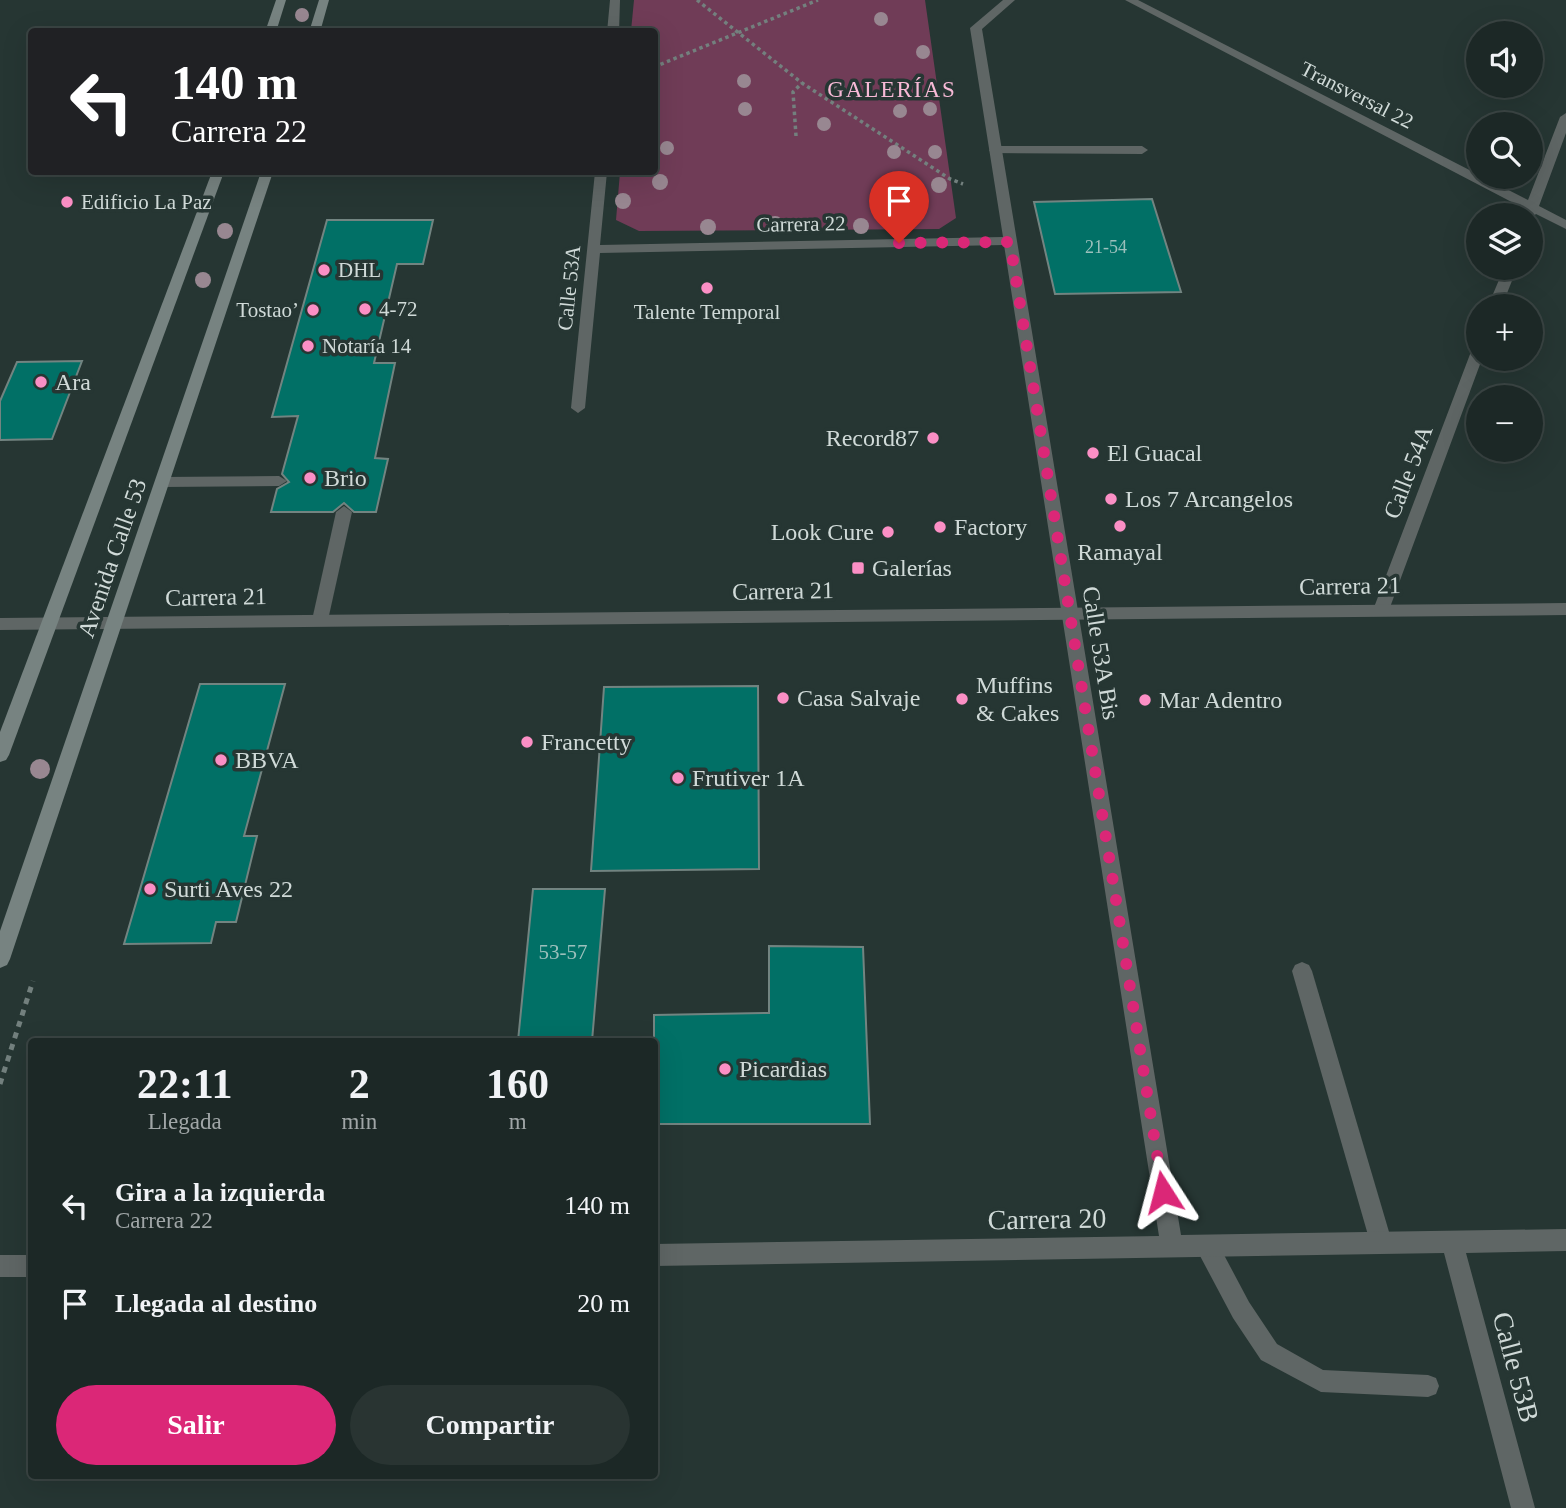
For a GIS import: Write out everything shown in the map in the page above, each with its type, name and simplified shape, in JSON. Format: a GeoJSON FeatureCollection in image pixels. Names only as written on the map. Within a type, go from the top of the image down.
{"type":"FeatureCollection","features":[{"type":"Feature","properties":{"kind":"main road"},"geometry":{"type":"LineString","coordinates":[[271,28],[281,0]]}},
{"type":"Feature","properties":{"kind":"main road"},"geometry":{"type":"LineString","coordinates":[[315,28],[324,0]]}},
{"type":"Feature","properties":{"kind":"main road","name":"Avenida Calle 53"},"geometry":{"type":"LineString","coordinates":[[0,755],[217,175]]}},
{"type":"Feature","properties":{"kind":"main road","name":"Avenida Calle 53"},"geometry":{"type":"LineString","coordinates":[[0,959],[266,175]]}},
{"type":"Feature","properties":{"kind":"street"},"geometry":{"type":"LineString","coordinates":[[613,28],[615,0]]}},
{"type":"Feature","properties":{"kind":"street","name":"Calle 53A Bis"},"geometry":{"type":"LineString","coordinates":[[1010,0],[976,27],[1172,1247]]}},
{"type":"Feature","properties":{"kind":"street","name":"Transversal 22"},"geometry":{"type":"LineString","coordinates":[[1130,0],[1516,203]]}},
{"type":"Feature","properties":{"kind":"street"},"geometry":{"type":"LineString","coordinates":[[1534,203],[1566,117]]}},
{"type":"Feature","properties":{"kind":"street"},"geometry":{"type":"LineString","coordinates":[[995,150],[1142,150]]}},
{"type":"Feature","properties":{"kind":"street","name":"Calle 53A"},"geometry":{"type":"LineString","coordinates":[[578,408],[601,175]]}},
{"type":"Feature","properties":{"kind":"street","name":"Transversal 22"},"geometry":{"type":"LineString","coordinates":[[1543,216],[1566,225]]}},
{"type":"Feature","properties":{"kind":"street","name":"Carrera 22"},"geometry":{"type":"LineString","coordinates":[[594,249],[1010,242]]}},
{"type":"Feature","properties":{"kind":"street","name":"Calle 54A"},"geometry":{"type":"LineString","coordinates":[[1381,610],[1471,371]]}},
{"type":"Feature","properties":{"kind":"street"},"geometry":{"type":"LineString","coordinates":[[163,482],[279,481]]}},
{"type":"Feature","properties":{"kind":"street"},"geometry":{"type":"LineString","coordinates":[[320,620],[344,512]]}},
{"type":"Feature","properties":{"kind":"street","name":"Carrera 21"},"geometry":{"type":"LineString","coordinates":[[0,624],[1566,608]]}},
{"type":"Feature","properties":{"kind":"street"},"geometry":{"type":"LineString","coordinates":[[1302,971],[1381,1242]]}},
{"type":"Feature","properties":{"kind":"street","name":"Carrera 20"},"geometry":{"type":"LineString","coordinates":[[658,1255],[1566,1240]]}},
{"type":"Feature","properties":{"kind":"street","name":"Calle 53B"},"geometry":{"type":"LineString","coordinates":[[1452,1242],[1524,1508]]}},
{"type":"Feature","properties":{"kind":"street"},"geometry":{"type":"LineString","coordinates":[[1207,1246],[1241,1310],[1269,1352],[1321,1381],[1428,1386]]}},
{"type":"Feature","properties":{"kind":"street"},"geometry":{"type":"LineString","coordinates":[[0,1266],[28,1266]]}},
{"type":"Feature","properties":{"kind":"path"},"geometry":{"type":"LineString","coordinates":[[697,0],[802,83],[950,179],[1003,199]]}},
{"type":"Feature","properties":{"kind":"path"},"geometry":{"type":"LineString","coordinates":[[658,65],[818,0]]}},
{"type":"Feature","properties":{"kind":"path"},"geometry":{"type":"LineString","coordinates":[[796,136],[793,92],[802,83]]}},
{"type":"Feature","properties":{"kind":"shaded area"},"geometry":{"type":"Polygon","coordinates":[[[634,0],[925,0],[956,218],[939,229],[639,231],[616,220],[620,175],[658,175],[658,28],[631,28],[634,0]]]}},
{"type":"Feature","properties":{"kind":"building"},"geometry":{"type":"Polygon","coordinates":[[[1152,199],[1181,292],[1055,294],[1034,202],[1152,199]]]}},
{"type":"Feature","properties":{"kind":"building"},"geometry":{"type":"Polygon","coordinates":[[[327,220],[433,220],[423,264],[397,264],[374,363],[395,363],[375,458],[388,459],[376,512],[354,512],[344,503],[333,512],[271,512],[277,489],[289,482],[282,474],[298,416],[272,417],[327,220]]]}},
{"type":"Feature","properties":{"kind":"building","name":"Ara"},"geometry":{"type":"Polygon","coordinates":[[[82,361],[52,439],[0,440],[0,401],[17,362],[82,361]]]}},
{"type":"Feature","properties":{"kind":"building"},"geometry":{"type":"Polygon","coordinates":[[[200,684],[285,684],[244,836],[257,836],[236,922],[216,922],[211,943],[124,944],[200,684]]]}},
{"type":"Feature","properties":{"kind":"building","name":"Frutiver 1A"},"geometry":{"type":"Polygon","coordinates":[[[758,686],[759,869],[591,871],[604,687],[758,686]]]}},
{"type":"Feature","properties":{"kind":"building"},"geometry":{"type":"Polygon","coordinates":[[[533,889],[605,889],[592,1038],[518,1038],[533,889]]]}},
{"type":"Feature","properties":{"kind":"building"},"geometry":{"type":"Polygon","coordinates":[[[769,946],[863,947],[870,1124],[658,1124],[658,1038],[654,1038],[654,1015],[769,1013],[769,946]]]}},
{"type":"Feature","properties":{"kind":"place","name":"Edificio La Paz"},"geometry":{"type":"Point","coordinates":[67,202]}},
{"type":"Feature","properties":{"kind":"place","name":"DHL"},"geometry":{"type":"Point","coordinates":[324,270]}},
{"type":"Feature","properties":{"kind":"place","name":"Talente Temporal"},"geometry":{"type":"Point","coordinates":[707,288]}},
{"type":"Feature","properties":{"kind":"place","name":"4-72"},"geometry":{"type":"Point","coordinates":[365,309]}},
{"type":"Feature","properties":{"kind":"place","name":"Tostao’"},"geometry":{"type":"Point","coordinates":[313,310]}},
{"type":"Feature","properties":{"kind":"place","name":"Notaría 14"},"geometry":{"type":"Point","coordinates":[308,346]}},
{"type":"Feature","properties":{"kind":"place","name":"Ara"},"geometry":{"type":"Point","coordinates":[41,382]}},
{"type":"Feature","properties":{"kind":"place","name":"Record87"},"geometry":{"type":"Point","coordinates":[933,438]}},
{"type":"Feature","properties":{"kind":"place","name":"El Guacal"},"geometry":{"type":"Point","coordinates":[1093,453]}},
{"type":"Feature","properties":{"kind":"place","name":"Brio"},"geometry":{"type":"Point","coordinates":[310,478]}},
{"type":"Feature","properties":{"kind":"place","name":"Los 7 Arcangelos"},"geometry":{"type":"Point","coordinates":[1111,499]}},
{"type":"Feature","properties":{"kind":"place","name":"Ramayal"},"geometry":{"type":"Point","coordinates":[1120,526]}},
{"type":"Feature","properties":{"kind":"place","name":"Factory"},"geometry":{"type":"Point","coordinates":[940,527]}},
{"type":"Feature","properties":{"kind":"place","name":"Look Cure"},"geometry":{"type":"Point","coordinates":[888,532]}},
{"type":"Feature","properties":{"kind":"place","name":"Galerías"},"geometry":{"type":"Point","coordinates":[858,568]}},
{"type":"Feature","properties":{"kind":"place","name":"Casa Salvaje"},"geometry":{"type":"Point","coordinates":[783,698]}},
{"type":"Feature","properties":{"kind":"place","name":"Muffins & Cakes"},"geometry":{"type":"Point","coordinates":[962,699]}},
{"type":"Feature","properties":{"kind":"place","name":"Mar Adentro"},"geometry":{"type":"Point","coordinates":[1145,700]}},
{"type":"Feature","properties":{"kind":"place","name":"Francetty"},"geometry":{"type":"Point","coordinates":[527,742]}},
{"type":"Feature","properties":{"kind":"place","name":"BBVA"},"geometry":{"type":"Point","coordinates":[221,760]}},
{"type":"Feature","properties":{"kind":"place","name":"Frutiver 1A"},"geometry":{"type":"Point","coordinates":[678,778]}},
{"type":"Feature","properties":{"kind":"place","name":"Surti Aves 22"},"geometry":{"type":"Point","coordinates":[150,889]}},
{"type":"Feature","properties":{"kind":"place","name":"Picardias"},"geometry":{"type":"Point","coordinates":[725,1069]}},
{"type":"Feature","properties":{"kind":"district","name":"GALERÍAS"},"geometry":{"type":"Point","coordinates":[892,89]}},
{"type":"Feature","properties":{"kind":"route"},"geometry":{"type":"LineString","coordinates":[[899,243],[1010,242],[1163,1192]]}}]}
